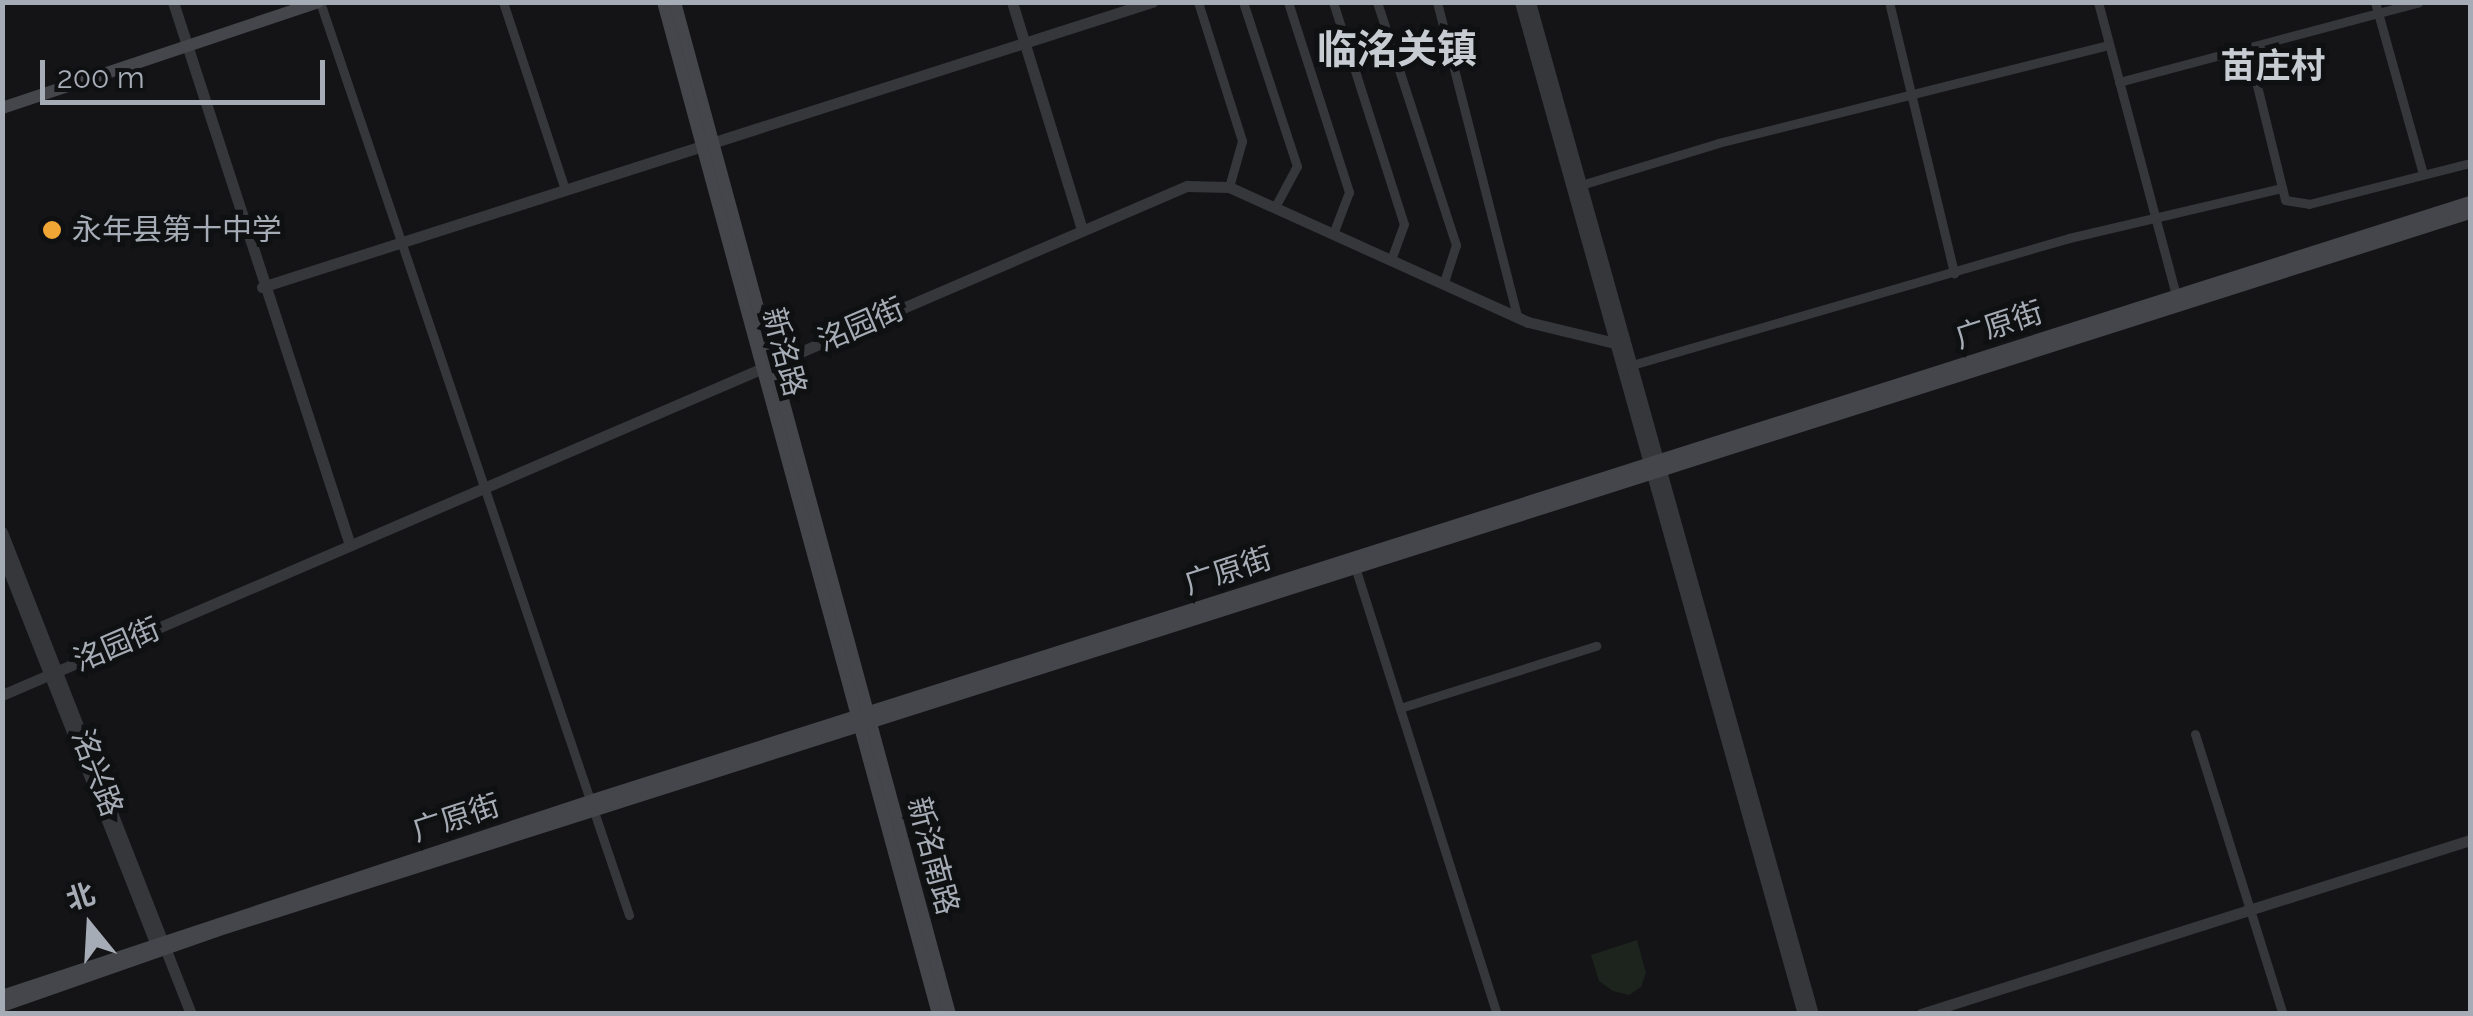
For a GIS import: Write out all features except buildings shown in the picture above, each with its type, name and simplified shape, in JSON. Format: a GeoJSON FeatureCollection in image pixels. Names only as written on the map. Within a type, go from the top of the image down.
{"type":"FeatureCollection","features":[{"type":"Feature","properties":{"kind":"main road"},"geometry":{"type":"LineString","coordinates":[[2,108],[319,2]]}},
{"type":"Feature","properties":{"kind":"main road","name":"新洺路"},"geometry":{"type":"LineString","coordinates":[[664,2],[708,144]]}},
{"type":"Feature","properties":{"kind":"main road","name":"新洺路"},"geometry":{"type":"LineString","coordinates":[[674,2],[708,144],[864,719]]}},
{"type":"Feature","properties":{"kind":"main road","name":"广原街"},"geometry":{"type":"LineString","coordinates":[[2178,300],[2470,202]]}},
{"type":"Feature","properties":{"kind":"main road","name":"广原街"},"geometry":{"type":"LineString","coordinates":[[2,996],[1654,465],[2178,300],[2470,213]]}},
{"type":"Feature","properties":{"kind":"main road","name":"广原街"},"geometry":{"type":"LineString","coordinates":[[864,719],[1355,567],[1654,465]]}},
{"type":"Feature","properties":{"kind":"main road","name":"新洺南路"},"geometry":{"type":"LineString","coordinates":[[864,719],[938,1014]]}},
{"type":"Feature","properties":{"kind":"main road","name":"新洺南路"},"geometry":{"type":"LineString","coordinates":[[864,719],[950,1014]]}},
{"type":"Feature","properties":{"kind":"main road","name":"广原街"},"geometry":{"type":"LineString","coordinates":[[2,1006],[160,945]]}},
{"type":"Feature","properties":{"kind":"street"},"geometry":{"type":"LineString","coordinates":[[173,2],[262,287],[350,545]]}},
{"type":"Feature","properties":{"kind":"street"},"geometry":{"type":"LineString","coordinates":[[319,2],[629,915]]}},
{"type":"Feature","properties":{"kind":"street"},"geometry":{"type":"LineString","coordinates":[[503,2],[565,190]]}},
{"type":"Feature","properties":{"kind":"street"},"geometry":{"type":"LineString","coordinates":[[1012,2],[1082,230]]}},
{"type":"Feature","properties":{"kind":"street"},"geometry":{"type":"LineString","coordinates":[[262,287],[1152,2]]}},
{"type":"Feature","properties":{"kind":"street"},"geometry":{"type":"LineString","coordinates":[[1198,2],[1242,141],[1230,187]]}},
{"type":"Feature","properties":{"kind":"street"},"geometry":{"type":"LineString","coordinates":[[1242,2],[1296,166],[1276,208]]}},
{"type":"Feature","properties":{"kind":"street"},"geometry":{"type":"LineString","coordinates":[[1288,2],[1350,198],[1333,234]]}},
{"type":"Feature","properties":{"kind":"street"},"geometry":{"type":"LineString","coordinates":[[1333,2],[1404,222],[1391,260]]}},
{"type":"Feature","properties":{"kind":"street"},"geometry":{"type":"LineString","coordinates":[[1378,2],[1456,245],[1444,284]]}},
{"type":"Feature","properties":{"kind":"street"},"geometry":{"type":"LineString","coordinates":[[1437,2],[1517,317]]}},
{"type":"Feature","properties":{"kind":"street"},"geometry":{"type":"LineString","coordinates":[[1520,2],[1615,343],[1813,1014]]}},
{"type":"Feature","properties":{"kind":"street"},"geometry":{"type":"LineString","coordinates":[[1530,2],[1632,365],[1654,465],[1803,1014]]}},
{"type":"Feature","properties":{"kind":"street"},"geometry":{"type":"LineString","coordinates":[[2098,2],[2178,300]]}},
{"type":"Feature","properties":{"kind":"street"},"geometry":{"type":"LineString","coordinates":[[2375,2],[2423,174]]}},
{"type":"Feature","properties":{"kind":"street"},"geometry":{"type":"LineString","coordinates":[[2119,82],[2420,2]]}},
{"type":"Feature","properties":{"kind":"street"},"geometry":{"type":"LineString","coordinates":[[1890,6],[1954,273]]}},
{"type":"Feature","properties":{"kind":"street"},"geometry":{"type":"LineString","coordinates":[[1582,185],[1718,143],[2109,45]]}},
{"type":"Feature","properties":{"kind":"street"},"geometry":{"type":"LineString","coordinates":[[2248,49],[2285,200],[2301,205],[2470,163]]}},
{"type":"Feature","properties":{"kind":"street","name":"洺园街"},"geometry":{"type":"LineString","coordinates":[[2,695],[1187,186],[1230,187],[1517,317],[1615,343]]}},
{"type":"Feature","properties":{"kind":"street"},"geometry":{"type":"LineString","coordinates":[[1632,365],[2155,216],[2282,188]]}},
{"type":"Feature","properties":{"kind":"street","name":"洺兴路"},"geometry":{"type":"LineString","coordinates":[[2,532],[183,1014]]}},
{"type":"Feature","properties":{"kind":"street","name":"洺兴路"},"geometry":{"type":"LineString","coordinates":[[2,554],[53,673]]}},
{"type":"Feature","properties":{"kind":"street"},"geometry":{"type":"LineString","coordinates":[[1355,567],[1497,1014]]}},
{"type":"Feature","properties":{"kind":"street"},"geometry":{"type":"LineString","coordinates":[[1400,708],[1596,646]]}},
{"type":"Feature","properties":{"kind":"street"},"geometry":{"type":"LineString","coordinates":[[2196,734],[2284,1014]]}},
{"type":"Feature","properties":{"kind":"street"},"geometry":{"type":"LineString","coordinates":[[1921,1014],[2470,840]]}},
{"type":"Feature","properties":{"kind":"street","name":"洺兴路"},"geometry":{"type":"LineString","coordinates":[[160,945],[192,1014]]}},
{"type":"Feature","properties":{"kind":"shaded area"},"geometry":{"type":"Polygon","coordinates":[[[1637,940],[1646,973],[1641,987],[1629,995],[1613,991],[1599,981],[1591,955],[1637,940]]]}},
{"type":"Feature","properties":{"kind":"place","name":"永年县第十中学"},"geometry":{"type":"Point","coordinates":[52,230]}},
{"type":"Feature","properties":{"kind":"district","name":"临洺关镇"},"geometry":{"type":"Point","coordinates":[1397,49]}},
{"type":"Feature","properties":{"kind":"district","name":"苗庄村"},"geometry":{"type":"Point","coordinates":[2273,66]}}]}
